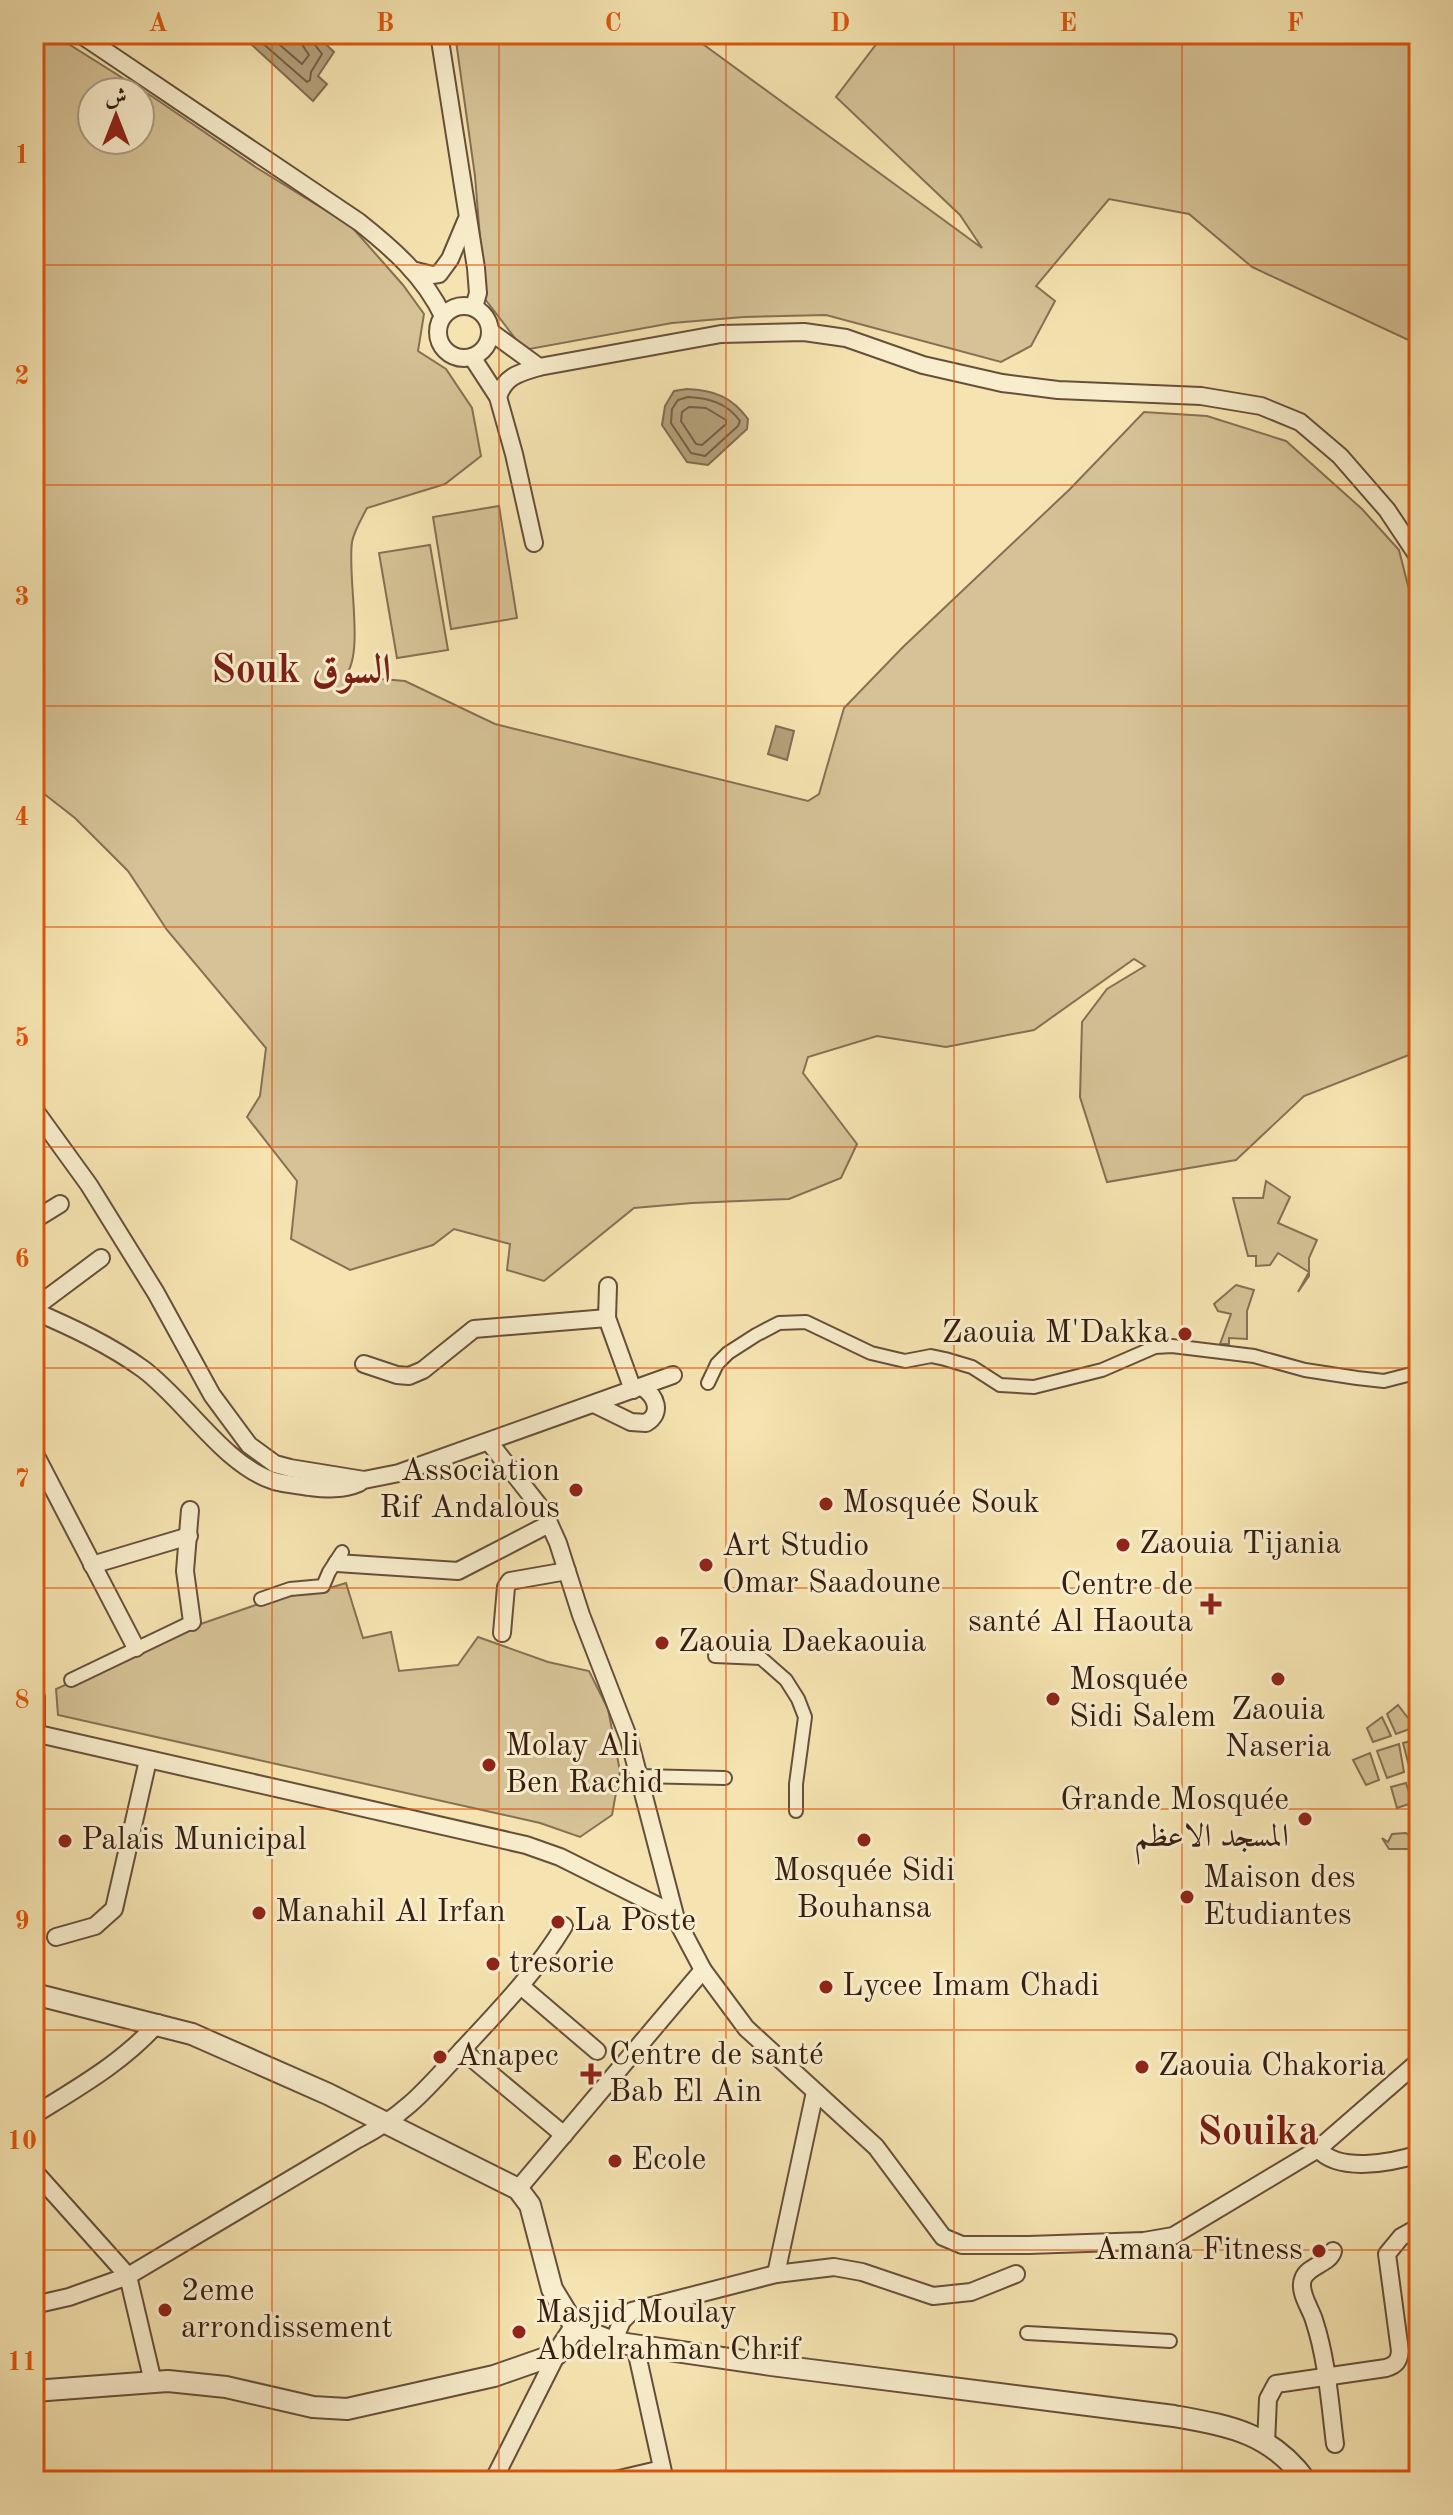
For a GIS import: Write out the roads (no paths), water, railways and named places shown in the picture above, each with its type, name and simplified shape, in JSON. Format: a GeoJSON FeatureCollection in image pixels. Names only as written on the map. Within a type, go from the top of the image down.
{"type":"FeatureCollection","features":[{"type":"Feature","properties":{"kind":"street"},"geometry":{"type":"LineString","coordinates":[[80,34],[338,207],[388,245],[432,294],[443,316]]}},
{"type":"Feature","properties":{"kind":"street"},"geometry":{"type":"LineString","coordinates":[[439,34],[476,268],[478,293],[474,307]]}},
{"type":"Feature","properties":{"kind":"street"},"geometry":{"type":"LineString","coordinates":[[412,270],[439,274],[450,259],[467,219]]}},
{"type":"Feature","properties":{"kind":"street"},"geometry":{"type":"LineString","coordinates":[[474,307],[489,322],[489,343],[482,352],[472,357],[451,355],[438,337],[438,326],[443,316],[452,309],[474,307]]}},
{"type":"Feature","properties":{"kind":"street"},"geometry":{"type":"LineString","coordinates":[[491,332],[539,367]]}},
{"type":"Feature","properties":{"kind":"street"},"geometry":{"type":"LineString","coordinates":[[498,397],[502,385],[510,376],[539,367],[721,334],[804,332],[846,338],[923,365],[1002,383],[1058,390],[1201,396],[1261,406],[1300,422],[1340,456],[1387,510],[1419,558]]}},
{"type":"Feature","properties":{"kind":"street"},"geometry":{"type":"LineString","coordinates":[[472,357],[498,397],[534,543]]}},
{"type":"Feature","properties":{"kind":"street"},"geometry":{"type":"LineString","coordinates":[[34,1109],[89,1185],[156,1293],[212,1395],[249,1445],[275,1464],[364,1480]]}},
{"type":"Feature","properties":{"kind":"street"},"geometry":{"type":"LineString","coordinates":[[34,1220],[60,1204]]}},
{"type":"Feature","properties":{"kind":"street"},"geometry":{"type":"LineString","coordinates":[[101,1258],[34,1310],[71,1327],[144,1370],[222,1447],[252,1470],[273,1481],[339,1488],[399,1473],[673,1375]]}},
{"type":"Feature","properties":{"kind":"street"},"geometry":{"type":"LineString","coordinates":[[594,1404],[631,1422],[646,1423],[655,1414],[657,1403],[651,1393],[638,1389],[607,1318],[608,1286]]}},
{"type":"Feature","properties":{"kind":"street"},"geometry":{"type":"LineString","coordinates":[[364,1364],[409,1376],[423,1370],[474,1329],[607,1318]]}},
{"type":"Feature","properties":{"kind":"street"},"geometry":{"type":"LineString","coordinates":[[708,1383],[717,1364],[756,1335],[779,1323],[806,1322],[871,1353],[905,1361],[931,1356],[945,1359],[972,1367],[1000,1385],[1034,1387],[1098,1371],[1155,1347],[1172,1346],[1254,1356],[1305,1370],[1384,1381],[1419,1372]]}},
{"type":"Feature","properties":{"kind":"street"},"geometry":{"type":"LineString","coordinates":[[489,1442],[544,1512],[549,1524],[615,1699],[639,1776],[676,1919],[703,1970],[746,2028],[876,2147],[943,2237],[962,2245],[1144,2241],[1173,2236],[1318,2149],[1419,2061]]}},
{"type":"Feature","properties":{"kind":"street"},"geometry":{"type":"LineString","coordinates":[[34,1452],[136,1648]]}},
{"type":"Feature","properties":{"kind":"street"},"geometry":{"type":"LineString","coordinates":[[71,1680],[192,1622],[185,1571],[190,1510]]}},
{"type":"Feature","properties":{"kind":"street"},"geometry":{"type":"LineString","coordinates":[[261,1599],[290,1589],[323,1586],[340,1558],[458,1571],[549,1524]]}},
{"type":"Feature","properties":{"kind":"street"},"geometry":{"type":"LineString","coordinates":[[92,1565],[189,1536]]}},
{"type":"Feature","properties":{"kind":"street"},"geometry":{"type":"LineString","coordinates":[[502,1633],[506,1587],[510,1581],[567,1571]]}},
{"type":"Feature","properties":{"kind":"street"},"geometry":{"type":"LineString","coordinates":[[715,1656],[761,1658],[783,1676],[798,1699],[805,1717],[796,1784],[796,1811]]}},
{"type":"Feature","properties":{"kind":"street"},"geometry":{"type":"LineString","coordinates":[[34,1698],[34,1725]]}},
{"type":"Feature","properties":{"kind":"street"},"geometry":{"type":"LineString","coordinates":[[34,1733],[526,1845],[560,1857],[662,1908],[676,1919]]}},
{"type":"Feature","properties":{"kind":"street"},"geometry":{"type":"LineString","coordinates":[[56,1937],[95,1926],[114,1909],[148,1760]]}},
{"type":"Feature","properties":{"kind":"street"},"geometry":{"type":"LineString","coordinates":[[639,1776],[725,1778]]}},
{"type":"Feature","properties":{"kind":"street"},"geometry":{"type":"LineString","coordinates":[[38,2299],[128,2276],[388,2124],[416,2099],[522,1987],[564,1926]]}},
{"type":"Feature","properties":{"kind":"street"},"geometry":{"type":"LineString","coordinates":[[518,2189],[703,1970]]}},
{"type":"Feature","properties":{"kind":"street"},"geometry":{"type":"LineString","coordinates":[[522,1987],[597,2051]]}},
{"type":"Feature","properties":{"kind":"street"},"geometry":{"type":"LineString","coordinates":[[34,1994],[192,2034],[256,2060],[518,2189],[530,2205],[552,2289],[575,2327],[613,2342],[1232,2426],[1266,2443],[1299,2471],[1306,2481]]}},
{"type":"Feature","properties":{"kind":"street"},"geometry":{"type":"LineString","coordinates":[[34,2115],[119,2062],[158,2023]]}},
{"type":"Feature","properties":{"kind":"street"},"geometry":{"type":"LineString","coordinates":[[462,2050],[564,2135]]}},
{"type":"Feature","properties":{"kind":"street"},"geometry":{"type":"LineString","coordinates":[[776,2274],[815,2092]]}},
{"type":"Feature","properties":{"kind":"street"},"geometry":{"type":"LineString","coordinates":[[1318,2149],[1331,2160],[1342,2163],[1377,2162],[1419,2154]]}},
{"type":"Feature","properties":{"kind":"street"},"geometry":{"type":"LineString","coordinates":[[34,2171],[128,2276],[153,2382]]}},
{"type":"Feature","properties":{"kind":"street"},"geometry":{"type":"LineString","coordinates":[[1266,2443],[1268,2399],[1272,2388],[1283,2382],[1386,2368],[1394,2366],[1399,2360],[1387,2254],[1401,2237],[1419,2227]]}},
{"type":"Feature","properties":{"kind":"street"},"geometry":{"type":"LineString","coordinates":[[1333,2251],[1333,2255],[1306,2274],[1302,2283],[1315,2321],[1335,2444]]}},
{"type":"Feature","properties":{"kind":"street"},"geometry":{"type":"LineString","coordinates":[[613,2342],[622,2321],[632,2311],[776,2274],[834,2267],[862,2272],[913,2291],[944,2296],[971,2292],[1016,2274]]}},
{"type":"Feature","properties":{"kind":"street"},"geometry":{"type":"LineString","coordinates":[[493,2481],[557,2354],[575,2327]]}},
{"type":"Feature","properties":{"kind":"street"},"geometry":{"type":"LineString","coordinates":[[1027,2333],[1170,2341]]}},
{"type":"Feature","properties":{"kind":"street"},"geometry":{"type":"LineString","coordinates":[[611,2481],[664,2475],[635,2345]]}},
{"type":"Feature","properties":{"kind":"street"},"geometry":{"type":"LineString","coordinates":[[34,2391],[153,2382],[226,2387],[313,2407],[347,2409],[494,2376],[557,2354]]}},
{"type":"Feature","properties":{"kind":"water"},"geometry":{"type":"Polygon","coordinates":[[[240,34],[315,34],[334,52],[318,76],[327,84],[313,101],[240,34]]]}},
{"type":"Feature","properties":{"kind":"water"},"geometry":{"type":"Polygon","coordinates":[[[687,389],[722,396],[736,405],[748,419],[747,429],[708,465],[687,462],[662,425],[665,406],[674,391],[687,389]]]}},
{"type":"Feature","properties":{"kind":"water"},"geometry":{"type":"Polygon","coordinates":[[[776,726],[794,731],[787,760],[768,754],[776,726]]]}},
{"type":"Feature","properties":{"kind":"place","name":"Zaouia M'Dakka"},"geometry":{"type":"Point","coordinates":[1185,1334]}},
{"type":"Feature","properties":{"kind":"place","name":"Association Rif Andalous"},"geometry":{"type":"Point","coordinates":[576,1490]}},
{"type":"Feature","properties":{"kind":"place","name":"Mosquée Souk"},"geometry":{"type":"Point","coordinates":[826,1504]}},
{"type":"Feature","properties":{"kind":"place","name":"Zaouia Tijania"},"geometry":{"type":"Point","coordinates":[1123,1545]}},
{"type":"Feature","properties":{"kind":"place","name":"Art Studio Omar Saadoune"},"geometry":{"type":"Point","coordinates":[706,1565]}},
{"type":"Feature","properties":{"kind":"place","name":"Centre de santé Al Haouta"},"geometry":{"type":"Point","coordinates":[1211,1604]}},
{"type":"Feature","properties":{"kind":"place","name":"Zaouia Daekaouia"},"geometry":{"type":"Point","coordinates":[662,1643]}},
{"type":"Feature","properties":{"kind":"place","name":"Zaouia Naseria"},"geometry":{"type":"Point","coordinates":[1278,1679]}},
{"type":"Feature","properties":{"kind":"place","name":"Mosquée Sidi Salem"},"geometry":{"type":"Point","coordinates":[1053,1699]}},
{"type":"Feature","properties":{"kind":"place","name":"Molay Ali Ben Rachid"},"geometry":{"type":"Point","coordinates":[489,1765]}},
{"type":"Feature","properties":{"kind":"place","name":"Grande Mosquée المسجد الاعظم"},"geometry":{"type":"Point","coordinates":[1305,1819]}},
{"type":"Feature","properties":{"kind":"place","name":"Mosquée Sidi Bouhansa"},"geometry":{"type":"Point","coordinates":[864,1840]}},
{"type":"Feature","properties":{"kind":"place","name":"Palais Municipal"},"geometry":{"type":"Point","coordinates":[65,1841]}},
{"type":"Feature","properties":{"kind":"place","name":"Maison des Etudiantes"},"geometry":{"type":"Point","coordinates":[1187,1897]}},
{"type":"Feature","properties":{"kind":"place","name":"Manahil Al Irfan"},"geometry":{"type":"Point","coordinates":[259,1913]}},
{"type":"Feature","properties":{"kind":"place","name":"La Poste"},"geometry":{"type":"Point","coordinates":[558,1922]}},
{"type":"Feature","properties":{"kind":"place","name":"tresorie"},"geometry":{"type":"Point","coordinates":[493,1964]}},
{"type":"Feature","properties":{"kind":"place","name":"Lycee Imam Chadi"},"geometry":{"type":"Point","coordinates":[826,1987]}},
{"type":"Feature","properties":{"kind":"place","name":"Anapec"},"geometry":{"type":"Point","coordinates":[440,2057]}},
{"type":"Feature","properties":{"kind":"place","name":"Zaouia Chakoria"},"geometry":{"type":"Point","coordinates":[1142,2067]}},
{"type":"Feature","properties":{"kind":"place","name":"Centre de santé Bab El Ain"},"geometry":{"type":"Point","coordinates":[591,2074]}},
{"type":"Feature","properties":{"kind":"place","name":"Ecole"},"geometry":{"type":"Point","coordinates":[615,2161]}},
{"type":"Feature","properties":{"kind":"place","name":"Amana Fitness"},"geometry":{"type":"Point","coordinates":[1319,2251]}},
{"type":"Feature","properties":{"kind":"place","name":"2eme arrondissement"},"geometry":{"type":"Point","coordinates":[165,2310]}},
{"type":"Feature","properties":{"kind":"place","name":"Masjid Moulay Abdelrahman Chrif"},"geometry":{"type":"Point","coordinates":[519,2332]}},
{"type":"Feature","properties":{"kind":"district","name":"Souk السوق"},"geometry":{"type":"Point","coordinates":[301,672]}},
{"type":"Feature","properties":{"kind":"district","name":"Souika"},"geometry":{"type":"Point","coordinates":[1258,2134]}}]}
